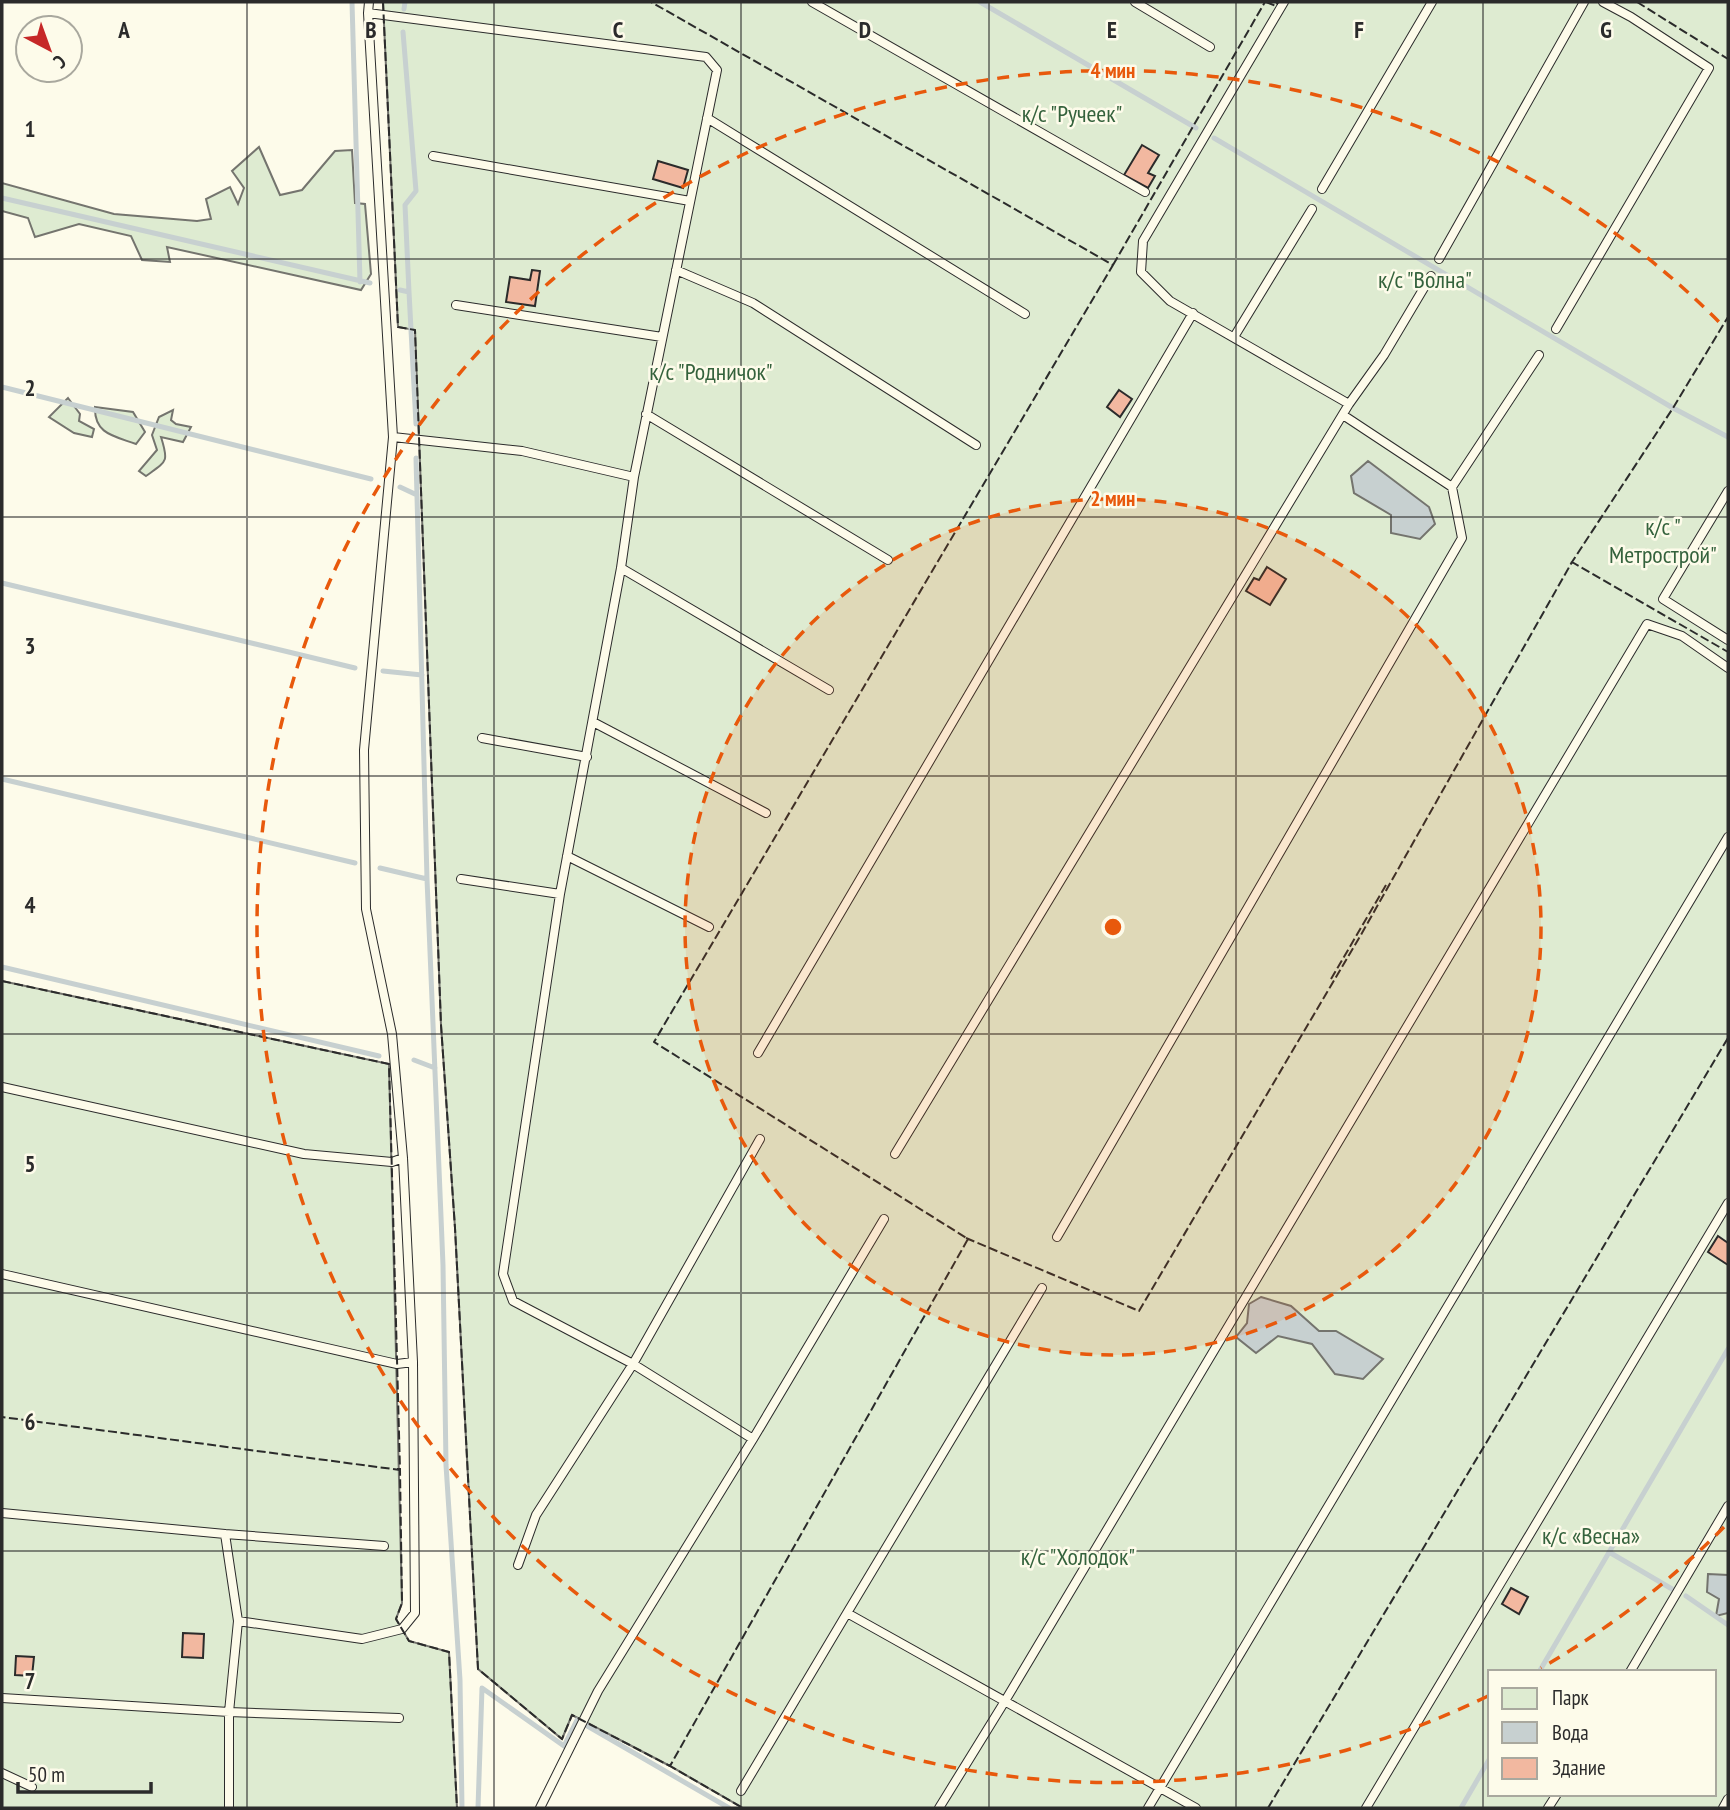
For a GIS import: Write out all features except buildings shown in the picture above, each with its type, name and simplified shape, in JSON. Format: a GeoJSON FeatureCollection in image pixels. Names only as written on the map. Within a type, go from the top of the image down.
{"type":"FeatureCollection","features":[{"type":"Feature","properties":{"kind":"lane"},"geometry":{"type":"LineString","coordinates":[[238,1621],[362,1639],[402,1629],[415,1613],[413,1362],[403,1158],[392,1034],[366,909],[364,750],[393,437],[369,2]]}},
{"type":"Feature","properties":{"kind":"lane"},"geometry":{"type":"LineString","coordinates":[[812,2],[1145,192]]}},
{"type":"Feature","properties":{"kind":"lane"},"geometry":{"type":"LineString","coordinates":[[1135,2],[1210,47]]}},
{"type":"Feature","properties":{"kind":"lane"},"geometry":{"type":"LineString","coordinates":[[1284,2],[1143,241],[1141,272],[1170,301],[1349,404]]}},
{"type":"Feature","properties":{"kind":"lane"},"geometry":{"type":"LineString","coordinates":[[1322,189],[1432,2]]}},
{"type":"Feature","properties":{"kind":"lane"},"geometry":{"type":"LineString","coordinates":[[1439,259],[1584,2]]}},
{"type":"Feature","properties":{"kind":"lane"},"geometry":{"type":"LineString","coordinates":[[1556,329],[1709,68],[1631,17],[1602,2]]}},
{"type":"Feature","properties":{"kind":"lane"},"geometry":{"type":"LineString","coordinates":[[368,13],[706,57],[717,70],[634,477],[621,568],[560,894],[503,1274],[513,1301],[633,1364],[753,1439]]}},
{"type":"Feature","properties":{"kind":"lane"},"geometry":{"type":"LineString","coordinates":[[707,118],[1026,314]]}},
{"type":"Feature","properties":{"kind":"lane"},"geometry":{"type":"LineString","coordinates":[[433,156],[690,201]]}},
{"type":"Feature","properties":{"kind":"lane"},"geometry":{"type":"LineString","coordinates":[[1234,337],[1312,209]]}},
{"type":"Feature","properties":{"kind":"lane"},"geometry":{"type":"LineString","coordinates":[[676,270],[752,303],[976,445]]}},
{"type":"Feature","properties":{"kind":"lane"},"geometry":{"type":"LineString","coordinates":[[895,1154],[1349,404],[1384,355],[1430,276]]}},
{"type":"Feature","properties":{"kind":"lane"},"geometry":{"type":"LineString","coordinates":[[456,305],[662,337]]}},
{"type":"Feature","properties":{"kind":"lane"},"geometry":{"type":"LineString","coordinates":[[758,1053],[1193,313]]}},
{"type":"Feature","properties":{"kind":"lane"},"geometry":{"type":"LineString","coordinates":[[1057,1237],[1462,538],[1452,487],[1539,355]]}},
{"type":"Feature","properties":{"kind":"lane"},"geometry":{"type":"LineString","coordinates":[[646,414],[888,560]]}},
{"type":"Feature","properties":{"kind":"lane"},"geometry":{"type":"LineString","coordinates":[[1343,415],[1452,487]]}},
{"type":"Feature","properties":{"kind":"lane"},"geometry":{"type":"LineString","coordinates":[[393,437],[522,451],[634,477]]}},
{"type":"Feature","properties":{"kind":"lane"},"geometry":{"type":"LineString","coordinates":[[1728,491],[1662,599],[1728,640]]}},
{"type":"Feature","properties":{"kind":"lane"},"geometry":{"type":"LineString","coordinates":[[621,568],[829,690]]}},
{"type":"Feature","properties":{"kind":"lane"},"geometry":{"type":"LineString","coordinates":[[939,1808],[1647,624],[1682,636],[1728,668]]}},
{"type":"Feature","properties":{"kind":"lane"},"geometry":{"type":"LineString","coordinates":[[593,722],[766,813]]}},
{"type":"Feature","properties":{"kind":"lane"},"geometry":{"type":"LineString","coordinates":[[482,738],[587,757]]}},
{"type":"Feature","properties":{"kind":"lane"},"geometry":{"type":"LineString","coordinates":[[1148,1808],[1728,836]]}},
{"type":"Feature","properties":{"kind":"lane"},"geometry":{"type":"LineString","coordinates":[[567,856],[709,927]]}},
{"type":"Feature","properties":{"kind":"lane"},"geometry":{"type":"LineString","coordinates":[[461,879],[560,894]]}},
{"type":"Feature","properties":{"kind":"lane"},"geometry":{"type":"LineString","coordinates":[[2,1087],[304,1154],[392,1162],[403,1158]]}},
{"type":"Feature","properties":{"kind":"lane"},"geometry":{"type":"LineString","coordinates":[[518,1565],[536,1515],[633,1364],[760,1139]]}},
{"type":"Feature","properties":{"kind":"lane"},"geometry":{"type":"LineString","coordinates":[[1366,1808],[1728,1203]]}},
{"type":"Feature","properties":{"kind":"lane"},"geometry":{"type":"LineString","coordinates":[[540,1808],[598,1691],[884,1219]]}},
{"type":"Feature","properties":{"kind":"lane"},"geometry":{"type":"LineString","coordinates":[[2,1274],[397,1364],[413,1362]]}},
{"type":"Feature","properties":{"kind":"lane"},"geometry":{"type":"LineString","coordinates":[[741,1791],[1042,1288]]}},
{"type":"Feature","properties":{"kind":"lane"},"geometry":{"type":"LineString","coordinates":[[1631,1670],[1728,1506]]}},
{"type":"Feature","properties":{"kind":"lane"},"geometry":{"type":"LineString","coordinates":[[2,1513],[384,1546]]}},
{"type":"Feature","properties":{"kind":"lane"},"geometry":{"type":"LineString","coordinates":[[225,1534],[238,1621],[229,1712],[229,1808]]}},
{"type":"Feature","properties":{"kind":"lane"},"geometry":{"type":"LineString","coordinates":[[847,1613],[1196,1808]]}},
{"type":"Feature","properties":{"kind":"lane"},"geometry":{"type":"LineString","coordinates":[[2,1698],[229,1712],[399,1718]]}},
{"type":"Feature","properties":{"kind":"lane"},"geometry":{"type":"LineString","coordinates":[[2,1773],[32,1787]]}},
{"type":"Feature","properties":{"kind":"lane"},"geometry":{"type":"LineString","coordinates":[[1723,1808],[1728,1799]]}},
{"type":"Feature","properties":{"kind":"green space"},"geometry":{"type":"Polygon","coordinates":[[[383,2],[1728,2],[1728,1808],[743,1808],[572,1715],[562,1739],[478,1669],[455,1228],[441,1025],[415,330],[398,327],[383,2]]]}},
{"type":"Feature","properties":{"kind":"green space"},"geometry":{"type":"Polygon","coordinates":[[[259,147],[280,195],[302,190],[335,151],[352,150],[355,203],[365,204],[371,274],[361,290],[167,247],[170,262],[142,260],[131,236],[79,224],[35,237],[28,218],[2,211],[2,183],[114,214],[197,221],[211,219],[206,199],[230,187],[238,204],[244,188],[232,171],[259,147]]]}},
{"type":"Feature","properties":{"kind":"green space"},"geometry":{"type":"Polygon","coordinates":[[[68,398],[80,414],[79,421],[94,429],[92,437],[74,433],[49,417],[68,398]]]}},
{"type":"Feature","properties":{"kind":"green space"},"geometry":{"type":"Polygon","coordinates":[[[95,407],[133,412],[145,432],[136,444],[107,433],[98,423],[95,407]]]}},
{"type":"Feature","properties":{"kind":"green space"},"geometry":{"type":"Polygon","coordinates":[[[173,410],[171,420],[176,424],[191,427],[183,442],[161,437],[164,460],[146,476],[139,471],[157,450],[152,435],[159,417],[173,410]]]}},
{"type":"Feature","properties":{"kind":"green space"},"geometry":{"type":"Polygon","coordinates":[[[2,981],[389,1064],[402,1603],[396,1619],[409,1641],[449,1652],[457,1808],[2,1808],[2,981]]]}},
{"type":"Feature","properties":{"kind":"water"},"geometry":{"type":"Polygon","coordinates":[[[1368,461],[1429,507],[1435,524],[1420,539],[1391,533],[1391,515],[1354,493],[1351,476],[1368,461]]]}},
{"type":"Feature","properties":{"kind":"water"},"geometry":{"type":"Polygon","coordinates":[[[1261,1297],[1291,1306],[1319,1331],[1336,1331],[1383,1359],[1363,1379],[1335,1374],[1312,1344],[1278,1336],[1256,1353],[1236,1337],[1247,1323],[1249,1304],[1261,1297]]]}},
{"type":"Feature","properties":{"kind":"water"},"geometry":{"type":"Polygon","coordinates":[[[1708,1574],[1728,1575],[1728,1613],[1716,1616],[1719,1599],[1707,1592],[1708,1574]]]}},
{"type":"Feature","properties":{"kind":"waterway"},"geometry":{"type":"LineString","coordinates":[[352,2],[360,282]]}},
{"type":"Feature","properties":{"kind":"waterway"},"geometry":{"type":"LineString","coordinates":[[404,9],[405,2]]}},
{"type":"Feature","properties":{"kind":"waterway"},"geometry":{"type":"LineString","coordinates":[[980,2],[1196,128]]}},
{"type":"Feature","properties":{"kind":"waterway"},"geometry":{"type":"LineString","coordinates":[[403,32],[416,191],[405,205],[409,292]]}},
{"type":"Feature","properties":{"kind":"waterway"},"geometry":{"type":"LineString","coordinates":[[1214,138],[1673,408],[1728,437]]}},
{"type":"Feature","properties":{"kind":"waterway"},"geometry":{"type":"LineString","coordinates":[[2,198],[370,283]]}},
{"type":"Feature","properties":{"kind":"waterway"},"geometry":{"type":"LineString","coordinates":[[400,290],[409,292],[416,424]]}},
{"type":"Feature","properties":{"kind":"waterway"},"geometry":{"type":"LineString","coordinates":[[2,387],[371,479]]}},
{"type":"Feature","properties":{"kind":"waterway"},"geometry":{"type":"LineString","coordinates":[[416,458],[427,879],[443,1265],[446,1465],[460,1680],[462,1808]]}},
{"type":"Feature","properties":{"kind":"waterway"},"geometry":{"type":"LineString","coordinates":[[400,487],[417,495]]}},
{"type":"Feature","properties":{"kind":"waterway"},"geometry":{"type":"LineString","coordinates":[[2,583],[355,668]]}},
{"type":"Feature","properties":{"kind":"waterway"},"geometry":{"type":"LineString","coordinates":[[383,671],[422,675]]}},
{"type":"Feature","properties":{"kind":"waterway"},"geometry":{"type":"LineString","coordinates":[[2,779],[355,863]]}},
{"type":"Feature","properties":{"kind":"waterway"},"geometry":{"type":"LineString","coordinates":[[380,868],[427,879]]}},
{"type":"Feature","properties":{"kind":"waterway"},"geometry":{"type":"LineString","coordinates":[[2,967],[379,1056]]}},
{"type":"Feature","properties":{"kind":"waterway"},"geometry":{"type":"LineString","coordinates":[[414,1060],[435,1068]]}},
{"type":"Feature","properties":{"kind":"waterway"},"geometry":{"type":"LineString","coordinates":[[1540,1670],[1728,1349]]}},
{"type":"Feature","properties":{"kind":"waterway"},"geometry":{"type":"LineString","coordinates":[[1609,1552],[1672,1589]]}},
{"type":"Feature","properties":{"kind":"waterway"},"geometry":{"type":"LineString","coordinates":[[1686,1596],[1728,1625]]}},
{"type":"Feature","properties":{"kind":"waterway"},"geometry":{"type":"LineString","coordinates":[[478,1808],[482,1688],[564,1746],[577,1720],[729,1808]]}},
{"type":"Feature","properties":{"kind":"waterway"},"geometry":{"type":"LineString","coordinates":[[1461,1808],[1488,1761]]}},
{"type":"Feature","properties":{"kind":"fence"},"geometry":{"type":"LineString","coordinates":[[383,2],[398,327],[415,330],[441,1025],[455,1228],[478,1669],[562,1739],[572,1715],[670,1766],[968,1239],[654,1042],[1113,265],[651,2]]}},
{"type":"Feature","properties":{"kind":"fence"},"geometry":{"type":"LineString","coordinates":[[1113,265],[1265,2]]}},
{"type":"Feature","properties":{"kind":"fence"},"geometry":{"type":"LineString","coordinates":[[1266,2],[1276,6],[1278,2]]}},
{"type":"Feature","properties":{"kind":"fence"},"geometry":{"type":"LineString","coordinates":[[1637,2],[1728,59]]}},
{"type":"Feature","properties":{"kind":"fence"},"geometry":{"type":"LineString","coordinates":[[966,1238],[1139,1311],[1362,933],[1572,562],[1673,408],[1728,317]]}},
{"type":"Feature","properties":{"kind":"fence"},"geometry":{"type":"LineString","coordinates":[[1571,563],[1728,652]]}},
{"type":"Feature","properties":{"kind":"fence"},"geometry":{"type":"LineString","coordinates":[[1331,979],[1386,885]]}},
{"type":"Feature","properties":{"kind":"fence"},"geometry":{"type":"LineString","coordinates":[[2,981],[389,1064],[400,1470],[2,1417]]}},
{"type":"Feature","properties":{"kind":"fence"},"geometry":{"type":"LineString","coordinates":[[1268,1808],[1728,1038]]}},
{"type":"Feature","properties":{"kind":"fence"},"geometry":{"type":"LineString","coordinates":[[397,1469],[400,1470],[402,1603],[396,1619],[409,1641],[449,1652],[457,1808]]}},
{"type":"Feature","properties":{"kind":"fence"},"geometry":{"type":"LineString","coordinates":[[671,1764],[670,1766],[743,1808]]}},
{"type":"Feature","properties":{"kind":"park label","name":"к/с \"Ручеек\""},"geometry":{"type":"Point","coordinates":[1072,113]}},
{"type":"Feature","properties":{"kind":"park label","name":"к/с \"Волна\""},"geometry":{"type":"Point","coordinates":[1425,279]}},
{"type":"Feature","properties":{"kind":"park label","name":"к/с \"Родничок\""},"geometry":{"type":"Point","coordinates":[711,371]}},
{"type":"Feature","properties":{"kind":"park label","name":"к/с \" Метрострой\""},"geometry":{"type":"Point","coordinates":[1663,540]}},
{"type":"Feature","properties":{"kind":"park label","name":"к/с «Весна»"},"geometry":{"type":"Point","coordinates":[1591,1535]}},
{"type":"Feature","properties":{"kind":"park label","name":"к/с \"Холодок\""},"geometry":{"type":"Point","coordinates":[1078,1556]}}]}
